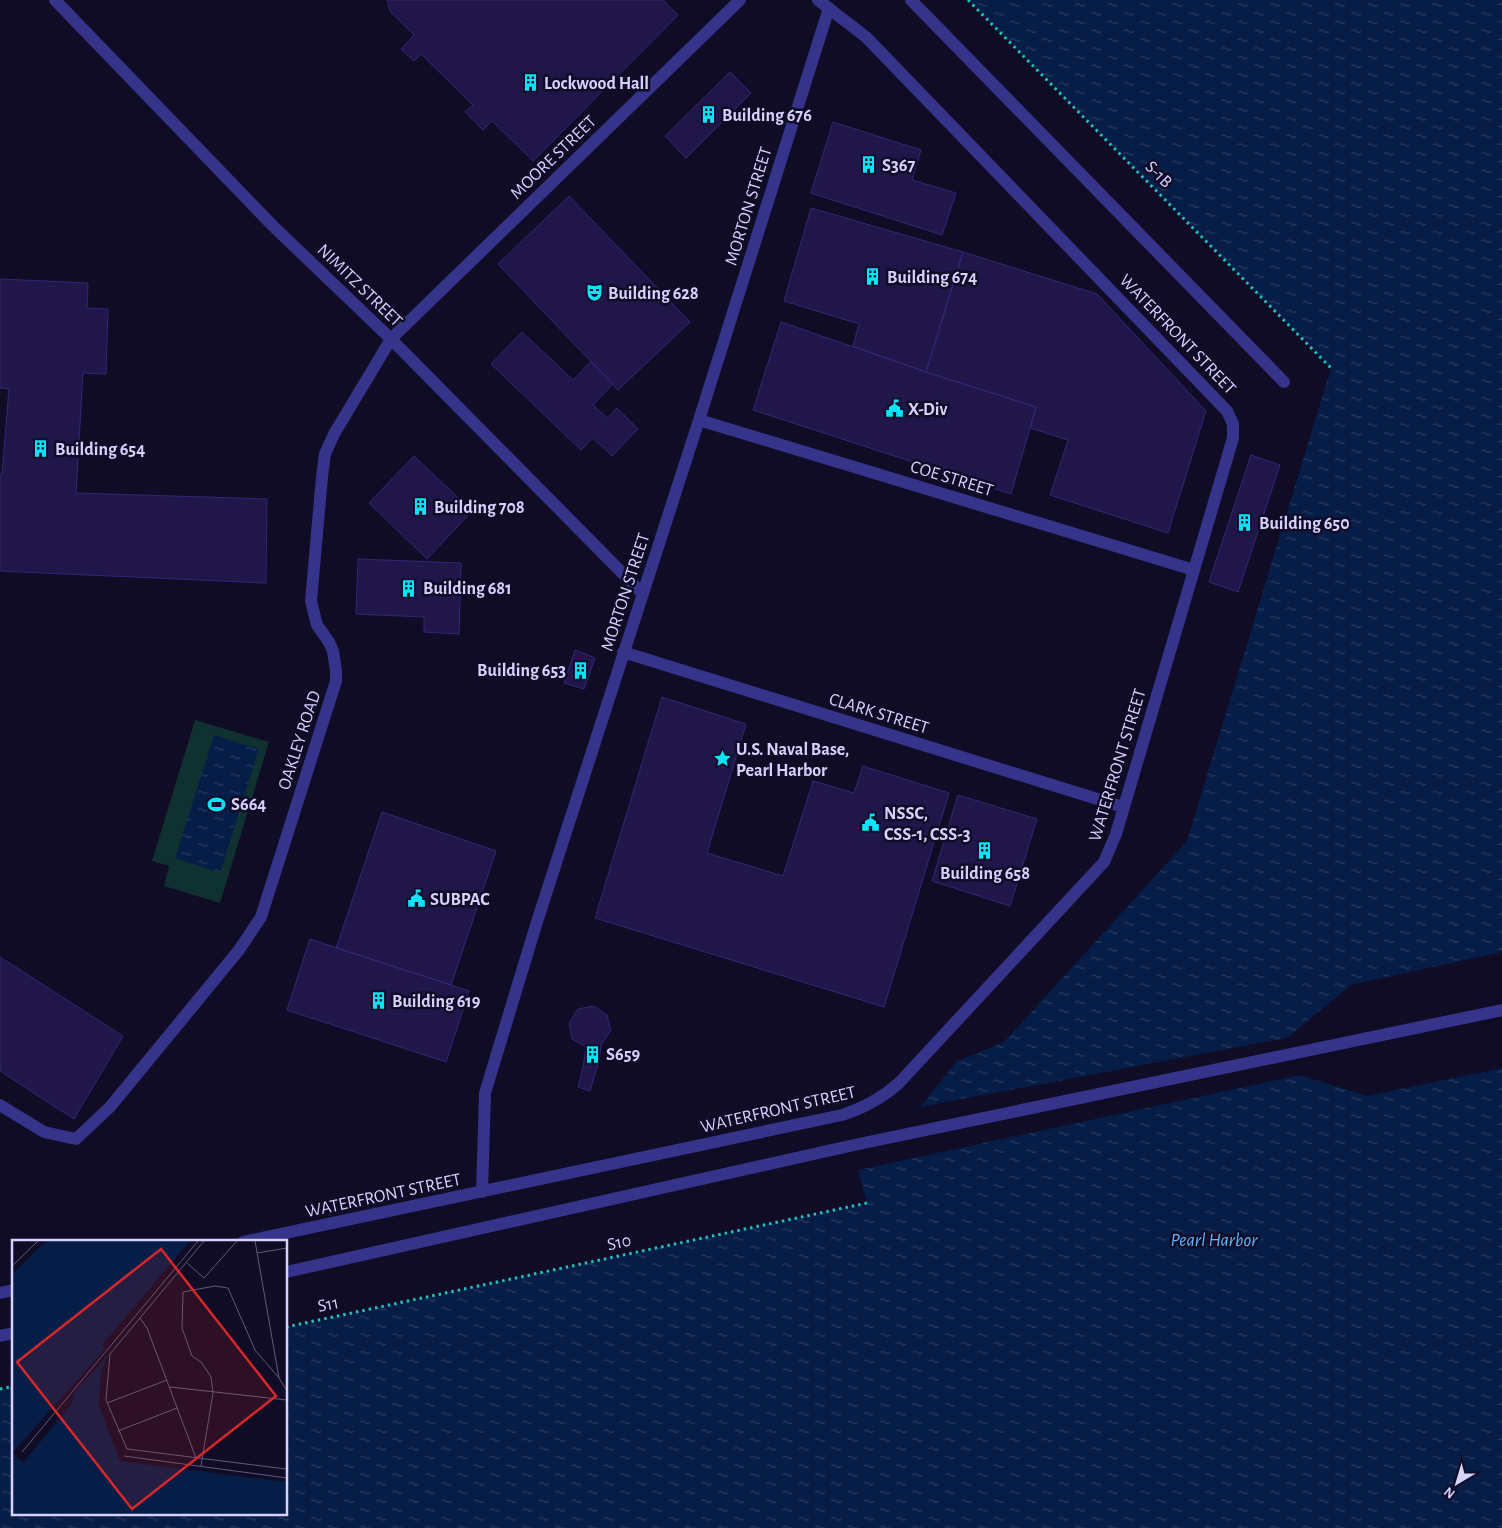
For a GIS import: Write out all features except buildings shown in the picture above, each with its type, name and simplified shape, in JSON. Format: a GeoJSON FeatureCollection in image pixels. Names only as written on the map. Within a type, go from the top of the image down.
{"type":"FeatureCollection","features":[{"type":"Feature","properties":{"kind":"lane","name":"NIMITZ STREET"},"geometry":{"type":"LineString","coordinates":[[55,0],[273,226],[391,339],[643,594]]}},
{"type":"Feature","properties":{"kind":"lane","name":"MOORE STREET"},"geometry":{"type":"LineString","coordinates":[[391,339],[740,0]]}},
{"type":"Feature","properties":{"kind":"lane","name":"WATERFRONT STREET"},"geometry":{"type":"LineString","coordinates":[[254,1240],[842,1115],[873,1103],[899,1083],[1104,862],[1116,834],[1233,438],[1233,424],[1230,415],[866,37],[818,0]]}},
{"type":"Feature","properties":{"kind":"lane"},"geometry":{"type":"LineString","coordinates":[[911,0],[1284,382]]}},
{"type":"Feature","properties":{"kind":"lane","name":"MORTON STREET"},"geometry":{"type":"LineString","coordinates":[[482,1192],[485,1093],[536,925],[699,420],[828,8]]}},
{"type":"Feature","properties":{"kind":"lane","name":"OAKLEY ROAD"},"geometry":{"type":"LineString","coordinates":[[0,1105],[44,1132],[76,1139],[110,1107],[239,950],[261,917],[336,681],[335,661],[332,651],[329,642],[317,625],[311,601],[325,454],[334,434],[391,339]]}},
{"type":"Feature","properties":{"kind":"lane","name":"COE STREET"},"geometry":{"type":"LineString","coordinates":[[699,420],[1194,570]]}},
{"type":"Feature","properties":{"kind":"lane","name":"CLARK STREET"},"geometry":{"type":"LineString","coordinates":[[624,652],[1123,807]]}},
{"type":"Feature","properties":{"kind":"lane"},"geometry":{"type":"LineString","coordinates":[[288,1272],[854,1146],[1502,1010]]}},
{"type":"Feature","properties":{"kind":"path","name":"S-1B"},"geometry":{"type":"LineString","coordinates":[[968,0],[1331,368]]}},
{"type":"Feature","properties":{"kind":"path","name":"S10"},"geometry":{"type":"LineString","coordinates":[[376,1308],[867,1203]]}},
{"type":"Feature","properties":{"kind":"path","name":"S11"},"geometry":{"type":"LineString","coordinates":[[288,1327],[376,1308]]}},
{"type":"Feature","properties":{"kind":"green space"},"geometry":{"type":"Polygon","coordinates":[[[195,720],[269,742],[220,903],[164,886],[169,866],[152,861],[195,720]]]}},
{"type":"Feature","properties":{"kind":"water","name":"Pearl Harbor"},"geometry":{"type":"Polygon","coordinates":[[[968,0],[1502,0],[1502,1528],[0,1528],[0,1389],[12,1386],[12,1516],[288,1516],[288,1327],[867,1203],[849,1124],[920,1107],[957,1061],[1004,1042],[1187,841],[1331,368],[968,0]]]}},
{"type":"Feature","properties":{"kind":"water","name":"S664"},"geometry":{"type":"Polygon","coordinates":[[[214,735],[259,749],[220,873],[175,858],[214,735]]]}},
{"type":"Feature","properties":{"kind":"pier"},"geometry":{"type":"Polygon","coordinates":[[[1502,952],[1502,1068],[1367,1096],[1300,1075],[858,1170],[849,1124],[920,1107],[1287,1038],[1351,985],[1502,952]]]}},
{"type":"Feature","properties":{"kind":"place","name":"Lockwood Hall"},"geometry":{"type":"Point","coordinates":[530,83]}},
{"type":"Feature","properties":{"kind":"place","name":"Building 676"},"geometry":{"type":"Point","coordinates":[708,115]}},
{"type":"Feature","properties":{"kind":"place","name":"S367"},"geometry":{"type":"Point","coordinates":[868,165]}},
{"type":"Feature","properties":{"kind":"place","name":"Building 674"},"geometry":{"type":"Point","coordinates":[873,277]}},
{"type":"Feature","properties":{"kind":"place","name":"Building 628"},"geometry":{"type":"Point","coordinates":[594,293]}},
{"type":"Feature","properties":{"kind":"place","name":"X-Div"},"geometry":{"type":"Point","coordinates":[894,409]}},
{"type":"Feature","properties":{"kind":"place","name":"Building 654"},"geometry":{"type":"Point","coordinates":[41,449]}},
{"type":"Feature","properties":{"kind":"place","name":"Building 708"},"geometry":{"type":"Point","coordinates":[420,507]}},
{"type":"Feature","properties":{"kind":"place","name":"Building 650"},"geometry":{"type":"Point","coordinates":[1245,523]}},
{"type":"Feature","properties":{"kind":"place","name":"Building 681"},"geometry":{"type":"Point","coordinates":[409,588]}},
{"type":"Feature","properties":{"kind":"place","name":"Building 653"},"geometry":{"type":"Point","coordinates":[580,670]}},
{"type":"Feature","properties":{"kind":"place","name":"U.S. Naval Base, Pearl Harbor"},"geometry":{"type":"Point","coordinates":[722,759]}},
{"type":"Feature","properties":{"kind":"place","name":"S664"},"geometry":{"type":"Point","coordinates":[217,804]}},
{"type":"Feature","properties":{"kind":"place","name":"NSSC, CSS-1, CSS-3"},"geometry":{"type":"Point","coordinates":[870,823]}},
{"type":"Feature","properties":{"kind":"place","name":"Building 658"},"geometry":{"type":"Point","coordinates":[985,850]}},
{"type":"Feature","properties":{"kind":"place","name":"SUBPAC"},"geometry":{"type":"Point","coordinates":[416,899]}},
{"type":"Feature","properties":{"kind":"place","name":"Building 619"},"geometry":{"type":"Point","coordinates":[378,1001]}},
{"type":"Feature","properties":{"kind":"place","name":"S659"},"geometry":{"type":"Point","coordinates":[592,1054]}}]}
